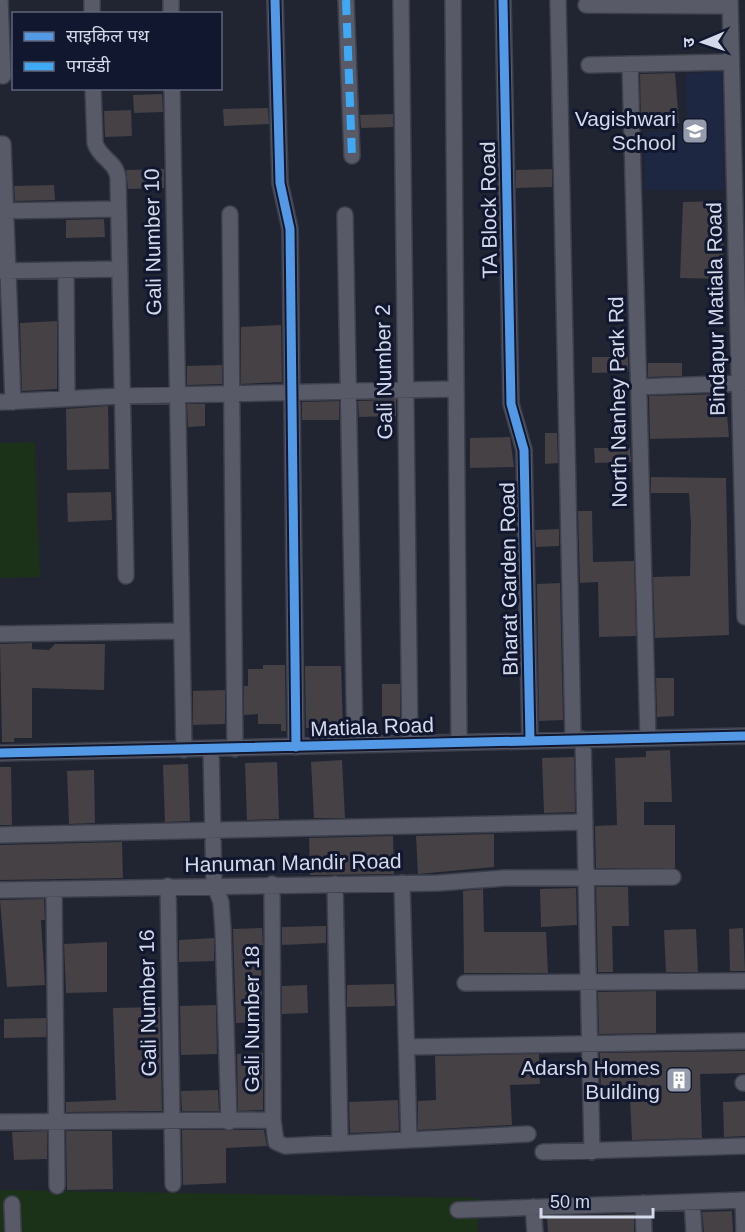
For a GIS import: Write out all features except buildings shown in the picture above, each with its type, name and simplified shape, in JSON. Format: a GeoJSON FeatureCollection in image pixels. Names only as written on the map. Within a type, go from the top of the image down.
{"type":"FeatureCollection","features":[{"type":"Feature","properties":{"kind":"street"},"geometry":{"type":"LineString","coordinates":[[0,0],[6,76]]}},
{"type":"Feature","properties":{"kind":"street"},"geometry":{"type":"LineString","coordinates":[[275,0],[280,183],[290,229],[296,747]]}},
{"type":"Feature","properties":{"kind":"street"},"geometry":{"type":"LineString","coordinates":[[346,0],[352,156]]}},
{"type":"Feature","properties":{"kind":"street","name":"Gali Number 2"},"geometry":{"type":"LineString","coordinates":[[401,0],[410,744]]}},
{"type":"Feature","properties":{"kind":"street"},"geometry":{"type":"LineString","coordinates":[[453,0],[454,389],[459,742]]}},
{"type":"Feature","properties":{"kind":"street","name":"TA Block Road"},"geometry":{"type":"LineString","coordinates":[[503,0],[513,419]]}},
{"type":"Feature","properties":{"kind":"street"},"geometry":{"type":"LineString","coordinates":[[558,0],[578,739],[585,822],[592,1152]]}},
{"type":"Feature","properties":{"kind":"street"},"geometry":{"type":"LineString","coordinates":[[586,6],[730,3]]}},
{"type":"Feature","properties":{"kind":"street","name":"Bindapur Matiala Road"},"geometry":{"type":"LineString","coordinates":[[730,3],[739,163],[745,618]]}},
{"type":"Feature","properties":{"kind":"street"},"geometry":{"type":"LineString","coordinates":[[590,65],[732,62]]}},
{"type":"Feature","properties":{"kind":"street","name":"North Nanhey Park Rd"},"geometry":{"type":"LineString","coordinates":[[630,64],[648,738]]}},
{"type":"Feature","properties":{"kind":"street"},"geometry":{"type":"LineString","coordinates":[[93,90],[97,150],[117,169],[116,209],[126,576]]}},
{"type":"Feature","properties":{"kind":"street","name":"Gali Number 10"},"geometry":{"type":"LineString","coordinates":[[172,90],[184,750]]}},
{"type":"Feature","properties":{"kind":"street"},"geometry":{"type":"LineString","coordinates":[[0,144],[3,144],[6,402],[121,396],[454,389]]}},
{"type":"Feature","properties":{"kind":"street"},"geometry":{"type":"LineString","coordinates":[[3,211],[116,209]]}},
{"type":"Feature","properties":{"kind":"street"},"geometry":{"type":"LineString","coordinates":[[230,214],[235,749]]}},
{"type":"Feature","properties":{"kind":"street"},"geometry":{"type":"LineString","coordinates":[[345,215],[355,745]]}},
{"type":"Feature","properties":{"kind":"street"},"geometry":{"type":"LineString","coordinates":[[4,271],[118,269]]}},
{"type":"Feature","properties":{"kind":"street"},"geometry":{"type":"LineString","coordinates":[[66,270],[68,399]]}},
{"type":"Feature","properties":{"kind":"street"},"geometry":{"type":"LineString","coordinates":[[639,387],[742,383]]}},
{"type":"Feature","properties":{"kind":"street","name":"Bharat Garden Road"},"geometry":{"type":"LineString","coordinates":[[513,419],[524,450],[530,740]]}},
{"type":"Feature","properties":{"kind":"street"},"geometry":{"type":"LineString","coordinates":[[0,634],[181,631]]}},
{"type":"Feature","properties":{"kind":"street","name":"Matiala Road"},"geometry":{"type":"LineString","coordinates":[[0,753],[745,736]]}},
{"type":"Feature","properties":{"kind":"street"},"geometry":{"type":"LineString","coordinates":[[211,749],[214,884],[222,911],[229,1122]]}},
{"type":"Feature","properties":{"kind":"street"},"geometry":{"type":"LineString","coordinates":[[0,835],[585,822]]}},
{"type":"Feature","properties":{"kind":"street","name":"Hanuman Mandir Road"},"geometry":{"type":"LineString","coordinates":[[0,890],[214,884],[402,883],[586,877],[673,877]]}},
{"type":"Feature","properties":{"kind":"street"},"geometry":{"type":"LineString","coordinates":[[402,883],[409,1139]]}},
{"type":"Feature","properties":{"kind":"street","name":"Gali Number 18"},"geometry":{"type":"LineString","coordinates":[[272,884],[274,1138],[285,1146],[340,1142]]}},
{"type":"Feature","properties":{"kind":"street"},"geometry":{"type":"LineString","coordinates":[[334,884],[340,1142],[528,1134]]}},
{"type":"Feature","properties":{"kind":"street","name":"Gali Number 16"},"geometry":{"type":"LineString","coordinates":[[168,886],[172,1184]]}},
{"type":"Feature","properties":{"kind":"street"},"geometry":{"type":"LineString","coordinates":[[54,889],[57,1186]]}},
{"type":"Feature","properties":{"kind":"street"},"geometry":{"type":"LineString","coordinates":[[465,983],[745,981]]}},
{"type":"Feature","properties":{"kind":"street"},"geometry":{"type":"LineString","coordinates":[[406,1047],[590,1046],[745,1041]]}},
{"type":"Feature","properties":{"kind":"street"},"geometry":{"type":"LineString","coordinates":[[0,1122],[273,1120]]}},
{"type":"Feature","properties":{"kind":"street"},"geometry":{"type":"LineString","coordinates":[[543,1152],[745,1146]]}},
{"type":"Feature","properties":{"kind":"street"},"geometry":{"type":"LineString","coordinates":[[458,1210],[744,1200],[744,1232]]}},
{"type":"Feature","properties":{"kind":"street"},"geometry":{"type":"LineString","coordinates":[[692,1202],[694,1232]]}},
{"type":"Feature","properties":{"kind":"street"},"geometry":{"type":"LineString","coordinates":[[642,1203],[644,1232]]}},
{"type":"Feature","properties":{"kind":"street"},"geometry":{"type":"LineString","coordinates":[[12,1204],[13,1232]]}},
{"type":"Feature","properties":{"kind":"street"},"geometry":{"type":"LineString","coordinates":[[533,1207],[535,1232]]}},
{"type":"Feature","properties":{"kind":"shaded area","name":"Vagishwari School"},"geometry":{"type":"Polygon","coordinates":[[[722,71],[724,190],[645,190],[645,132],[687,130],[686,74],[722,71]]]}},
{"type":"Feature","properties":{"kind":"green space"},"geometry":{"type":"Polygon","coordinates":[[[35,442],[40,577],[0,578],[0,443],[35,442]]]}},
{"type":"Feature","properties":{"kind":"green space"},"geometry":{"type":"Polygon","coordinates":[[[0,1190],[478,1198],[478,1232],[0,1232],[0,1190]]]}},
{"type":"Feature","properties":{"kind":"marked path"},"geometry":{"type":"LineString","coordinates":[[346,0],[352,156]]}},
{"type":"Feature","properties":{"kind":"cycle path"},"geometry":{"type":"LineString","coordinates":[[275,0],[280,183],[290,229],[296,747]]}},
{"type":"Feature","properties":{"kind":"cycle path"},"geometry":{"type":"LineString","coordinates":[[503,0],[511,404],[524,450],[530,740]]}},
{"type":"Feature","properties":{"kind":"cycle path"},"geometry":{"type":"LineString","coordinates":[[0,753],[745,736]]}},
{"type":"Feature","properties":{"kind":"place","name":"Vagishwari School"},"geometry":{"type":"Point","coordinates":[695,131]}},
{"type":"Feature","properties":{"kind":"place","name":"Adarsh Homes Building"},"geometry":{"type":"Point","coordinates":[679,1080]}}]}
